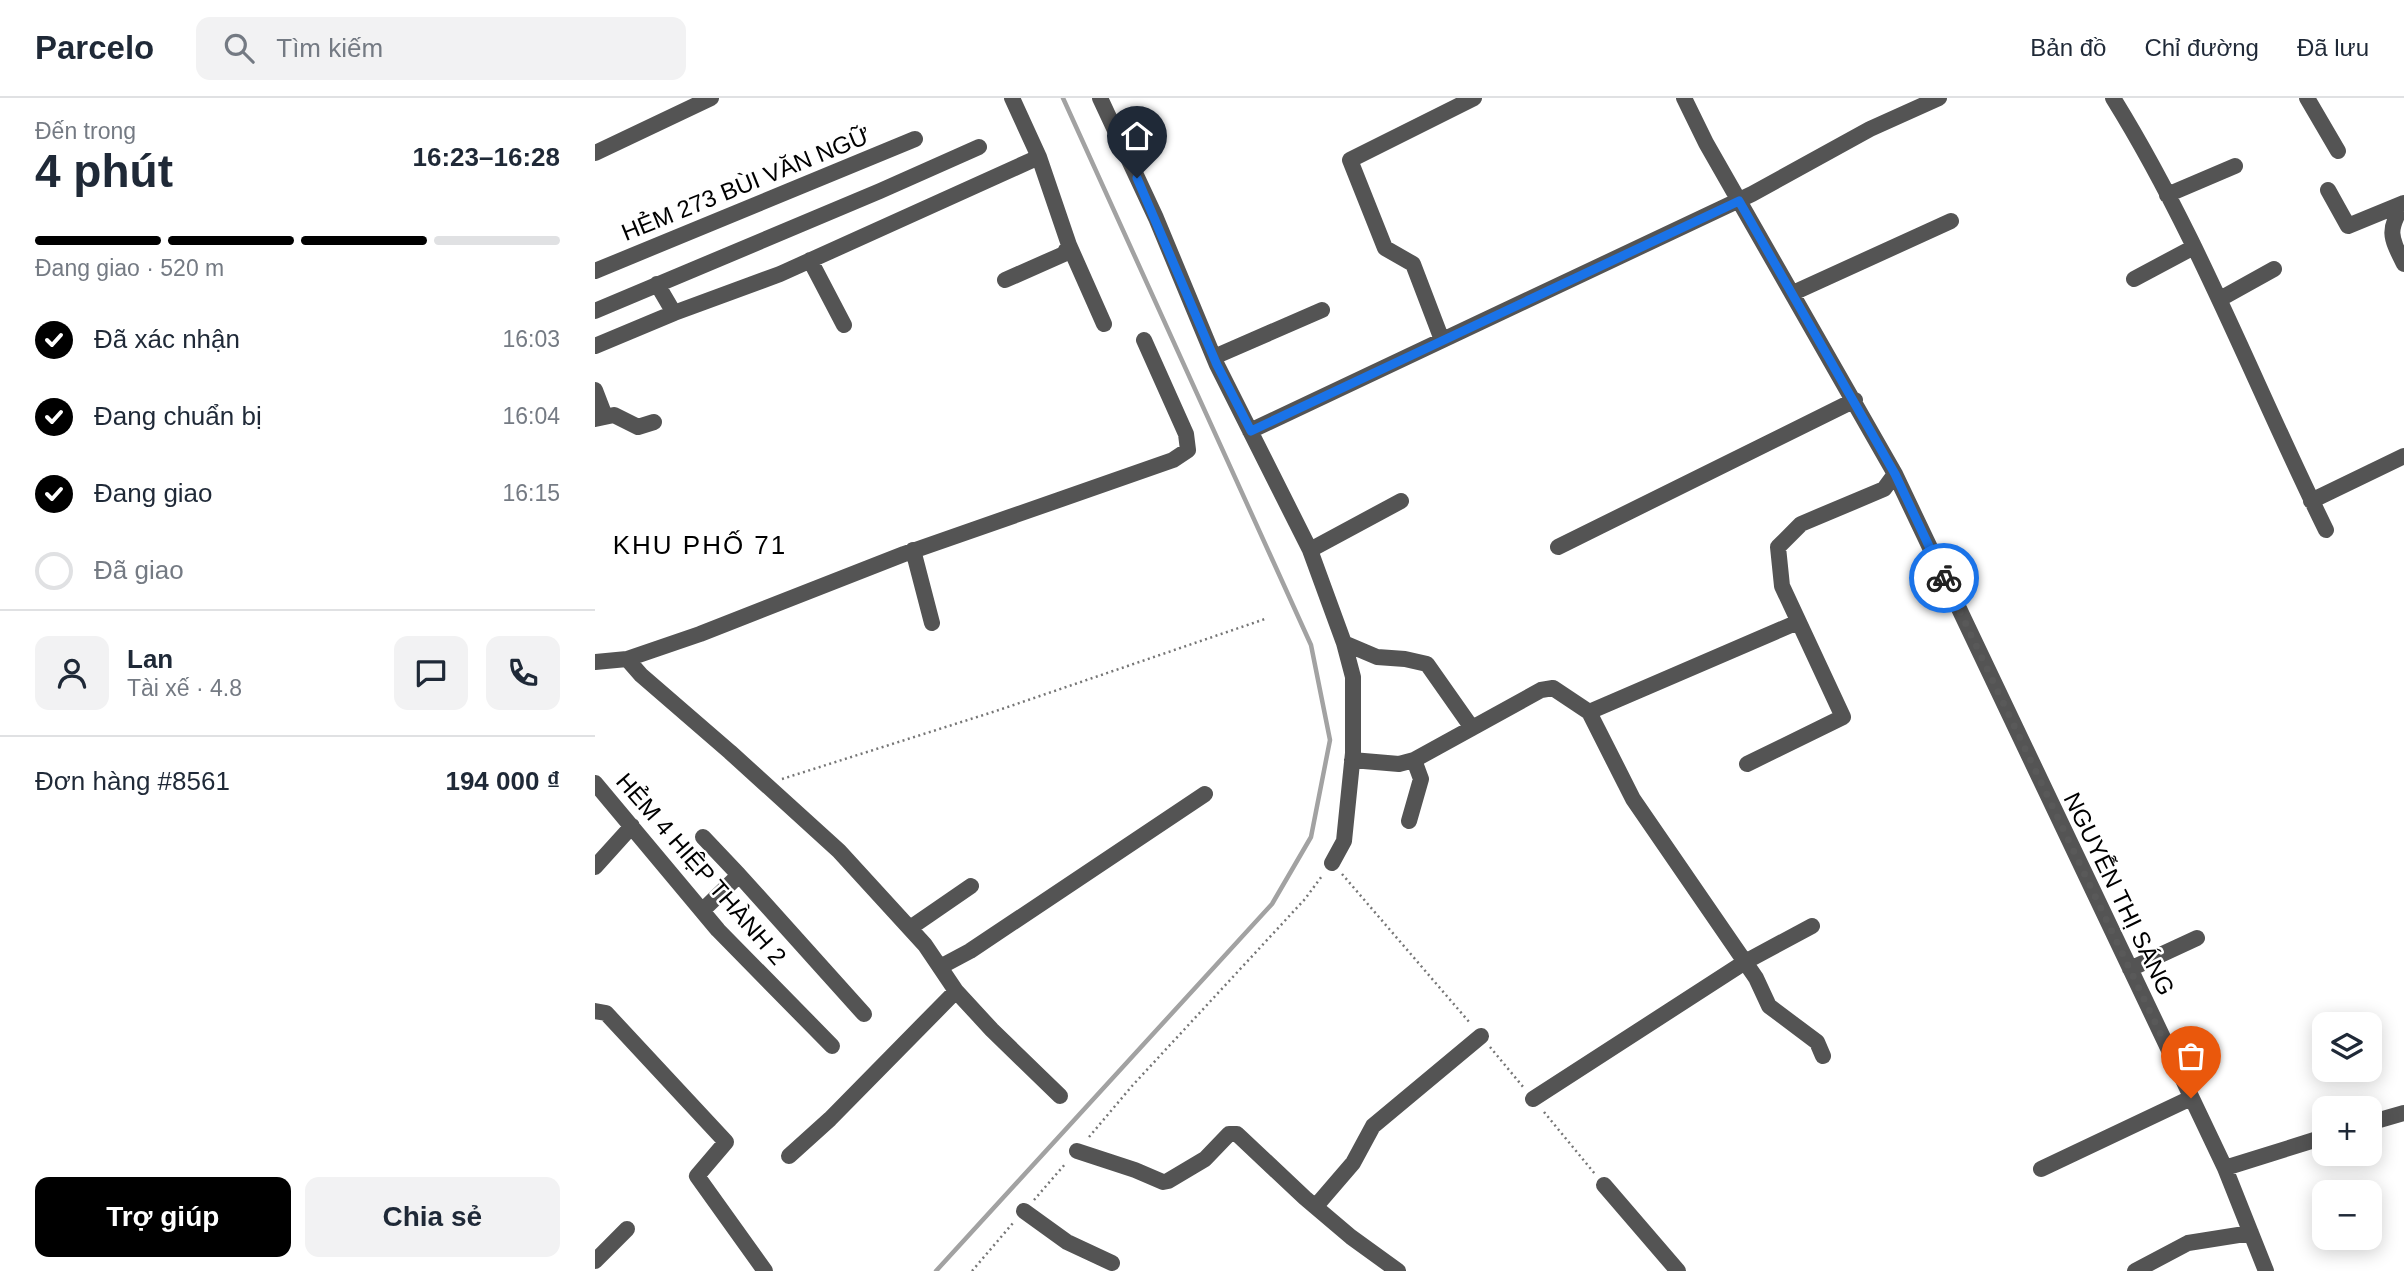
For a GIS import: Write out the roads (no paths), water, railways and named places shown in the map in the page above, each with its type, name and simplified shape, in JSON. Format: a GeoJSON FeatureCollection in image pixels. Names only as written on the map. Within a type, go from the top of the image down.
{"type":"FeatureCollection","features":[{"type":"Feature","properties":{"kind":"street"},"geometry":{"type":"LineString","coordinates":[[595,153],[711,98]]}},
{"type":"Feature","properties":{"kind":"street"},"geometry":{"type":"LineString","coordinates":[[1012,98],[1039,157],[1069,245],[1104,324]]}},
{"type":"Feature","properties":{"kind":"street"},"geometry":{"type":"LineString","coordinates":[[1100,98],[1156,218],[1214,358],[1310,550],[1344,643],[1353,677],[1352,760],[1344,841],[1332,863]]}},
{"type":"Feature","properties":{"kind":"street"},"geometry":{"type":"LineString","coordinates":[[1441,340],[1413,264],[1385,248],[1350,160],[1474,98]]}},
{"type":"Feature","properties":{"kind":"street"},"geometry":{"type":"LineString","coordinates":[[1251,431],[1739,201],[1870,129],[1939,98]]}},
{"type":"Feature","properties":{"kind":"street"},"geometry":{"type":"LineString","coordinates":[[2113,98],[2220,299],[2326,530]]}},
{"type":"Feature","properties":{"kind":"street"},"geometry":{"type":"LineString","coordinates":[[2307,98],[2339,151]]}},
{"type":"Feature","properties":{"kind":"street","name":"NGUYỄN THỊ SÁNG"},"geometry":{"type":"LineString","coordinates":[[1689,100],[1706,143],[1895,474],[2225,1168],[2266,1271]]}},
{"type":"Feature","properties":{"kind":"street","name":"HẺM 273 BÙI VĂN NGỮ"},"geometry":{"type":"LineString","coordinates":[[595,271],[915,139]]}},
{"type":"Feature","properties":{"kind":"street"},"geometry":{"type":"LineString","coordinates":[[595,311],[979,147]]}},
{"type":"Feature","properties":{"kind":"street"},"geometry":{"type":"LineString","coordinates":[[595,346],[674,313],[780,274],[1039,157]]}},
{"type":"Feature","properties":{"kind":"street"},"geometry":{"type":"LineString","coordinates":[[2167,195],[2235,166]]}},
{"type":"Feature","properties":{"kind":"street"},"geometry":{"type":"LineString","coordinates":[[2328,191],[2348,226],[2404,203]]}},
{"type":"Feature","properties":{"kind":"street"},"geometry":{"type":"LineString","coordinates":[[2404,203],[2392,222],[2391,238],[2404,264]]}},
{"type":"Feature","properties":{"kind":"street"},"geometry":{"type":"LineString","coordinates":[[1793,293],[1951,221]]}},
{"type":"Feature","properties":{"kind":"street"},"geometry":{"type":"LineString","coordinates":[[1005,280],[1064,254],[1069,245]]}},
{"type":"Feature","properties":{"kind":"street"},"geometry":{"type":"LineString","coordinates":[[2134,279],[2193,247]]}},
{"type":"Feature","properties":{"kind":"street"},"geometry":{"type":"LineString","coordinates":[[810,260],[844,325]]}},
{"type":"Feature","properties":{"kind":"street"},"geometry":{"type":"LineString","coordinates":[[2220,299],[2274,269]]}},
{"type":"Feature","properties":{"kind":"street"},"geometry":{"type":"LineString","coordinates":[[657,284],[674,313]]}},
{"type":"Feature","properties":{"kind":"street"},"geometry":{"type":"LineString","coordinates":[[1214,358],[1322,310]]}},
{"type":"Feature","properties":{"kind":"street"},"geometry":{"type":"LineString","coordinates":[[595,662],[627,659],[700,634],[913,550],[1173,460],[1188,450],[1187,434],[1144,340]]}},
{"type":"Feature","properties":{"kind":"street"},"geometry":{"type":"LineString","coordinates":[[595,390],[600,417],[620,417],[638,427],[654,422]]}},
{"type":"Feature","properties":{"kind":"street"},"geometry":{"type":"LineString","coordinates":[[1558,547],[1854,400]]}},
{"type":"Feature","properties":{"kind":"street"},"geometry":{"type":"LineString","coordinates":[[2311,501],[2404,456]]}},
{"type":"Feature","properties":{"kind":"street"},"geometry":{"type":"LineString","coordinates":[[1747,764],[1843,717],[1782,586],[1779,548],[1801,524],[1884,489],[1895,474]]}},
{"type":"Feature","properties":{"kind":"street"},"geometry":{"type":"LineString","coordinates":[[1310,550],[1401,501]]}},
{"type":"Feature","properties":{"kind":"street"},"geometry":{"type":"LineString","coordinates":[[913,550],[932,623]]}},
{"type":"Feature","properties":{"kind":"street"},"geometry":{"type":"LineString","coordinates":[[1589,712],[1798,622]]}},
{"type":"Feature","properties":{"kind":"street"},"geometry":{"type":"LineString","coordinates":[[1344,643],[1377,657],[1427,664],[1472,728]]}},
{"type":"Feature","properties":{"kind":"street"},"geometry":{"type":"LineString","coordinates":[[627,659],[839,851],[925,945],[956,992],[1061,1096]]}},
{"type":"Feature","properties":{"kind":"street"},"geometry":{"type":"LineString","coordinates":[[1352,760],[1399,764],[1413,760],[1541,690],[1553,688],[1589,712],[1633,799],[1756,978],[1769,1006],[1817,1042],[1823,1056]]}},
{"type":"Feature","properties":{"kind":"street"},"geometry":{"type":"LineString","coordinates":[[1409,821],[1421,779],[1413,760]]}},
{"type":"Feature","properties":{"kind":"street","name":"HẺM 4 HIỆP THÀNH 2"},"geometry":{"type":"LineString","coordinates":[[595,783],[718,930],[832,1046]]}},
{"type":"Feature","properties":{"kind":"street"},"geometry":{"type":"LineString","coordinates":[[940,967],[970,951],[1205,794]]}},
{"type":"Feature","properties":{"kind":"street"},"geometry":{"type":"LineString","coordinates":[[595,867],[632,826]]}},
{"type":"Feature","properties":{"kind":"street"},"geometry":{"type":"LineString","coordinates":[[703,837],[864,1014]]}},
{"type":"Feature","properties":{"kind":"street"},"geometry":{"type":"LineString","coordinates":[[702,911],[739,876]]}},
{"type":"Feature","properties":{"kind":"street"},"geometry":{"type":"LineString","coordinates":[[910,929],[971,886]]}},
{"type":"Feature","properties":{"kind":"street"},"geometry":{"type":"LineString","coordinates":[[1533,1098],[1745,962],[1812,926]]}},
{"type":"Feature","properties":{"kind":"street"},"geometry":{"type":"LineString","coordinates":[[2130,969],[2197,938]]}},
{"type":"Feature","properties":{"kind":"street"},"geometry":{"type":"LineString","coordinates":[[789,1156],[956,992]]}},
{"type":"Feature","properties":{"kind":"street"},"geometry":{"type":"LineString","coordinates":[[595,1011],[606,1013],[726,1142],[697,1176],[765,1271]]}},
{"type":"Feature","properties":{"kind":"street"},"geometry":{"type":"LineString","coordinates":[[1316,1206],[1353,1163],[1373,1126],[1481,1036]]}},
{"type":"Feature","properties":{"kind":"street"},"geometry":{"type":"LineString","coordinates":[[2041,1169],[2191,1098]]}},
{"type":"Feature","properties":{"kind":"street"},"geometry":{"type":"LineString","coordinates":[[2382,1119],[2404,1113]]}},
{"type":"Feature","properties":{"kind":"street"},"geometry":{"type":"LineString","coordinates":[[1077,1151],[1163,1182],[1205,1158],[1229,1134],[1237,1134],[1350,1237],[1398,1271]]}},
{"type":"Feature","properties":{"kind":"street"},"geometry":{"type":"LineString","coordinates":[[2225,1168],[2312,1141]]}},
{"type":"Feature","properties":{"kind":"street"},"geometry":{"type":"LineString","coordinates":[[1604,1185],[1678,1271]]}},
{"type":"Feature","properties":{"kind":"street"},"geometry":{"type":"LineString","coordinates":[[1024,1211],[1067,1242],[1112,1264]]}},
{"type":"Feature","properties":{"kind":"street"},"geometry":{"type":"LineString","coordinates":[[595,1261],[627,1229]]}},
{"type":"Feature","properties":{"kind":"street"},"geometry":{"type":"LineString","coordinates":[[2135,1271],[2188,1243],[2251,1233]]}},
{"type":"Feature","properties":{"kind":"waterway"},"geometry":{"type":"LineString","coordinates":[[936,1271],[1272,904],[1311,837],[1330,740],[1311,645],[1063,98]]}},
{"type":"Feature","properties":{"kind":"district","name":"KHU PHỐ 71"},"geometry":{"type":"Point","coordinates":[700,545]}}]}
